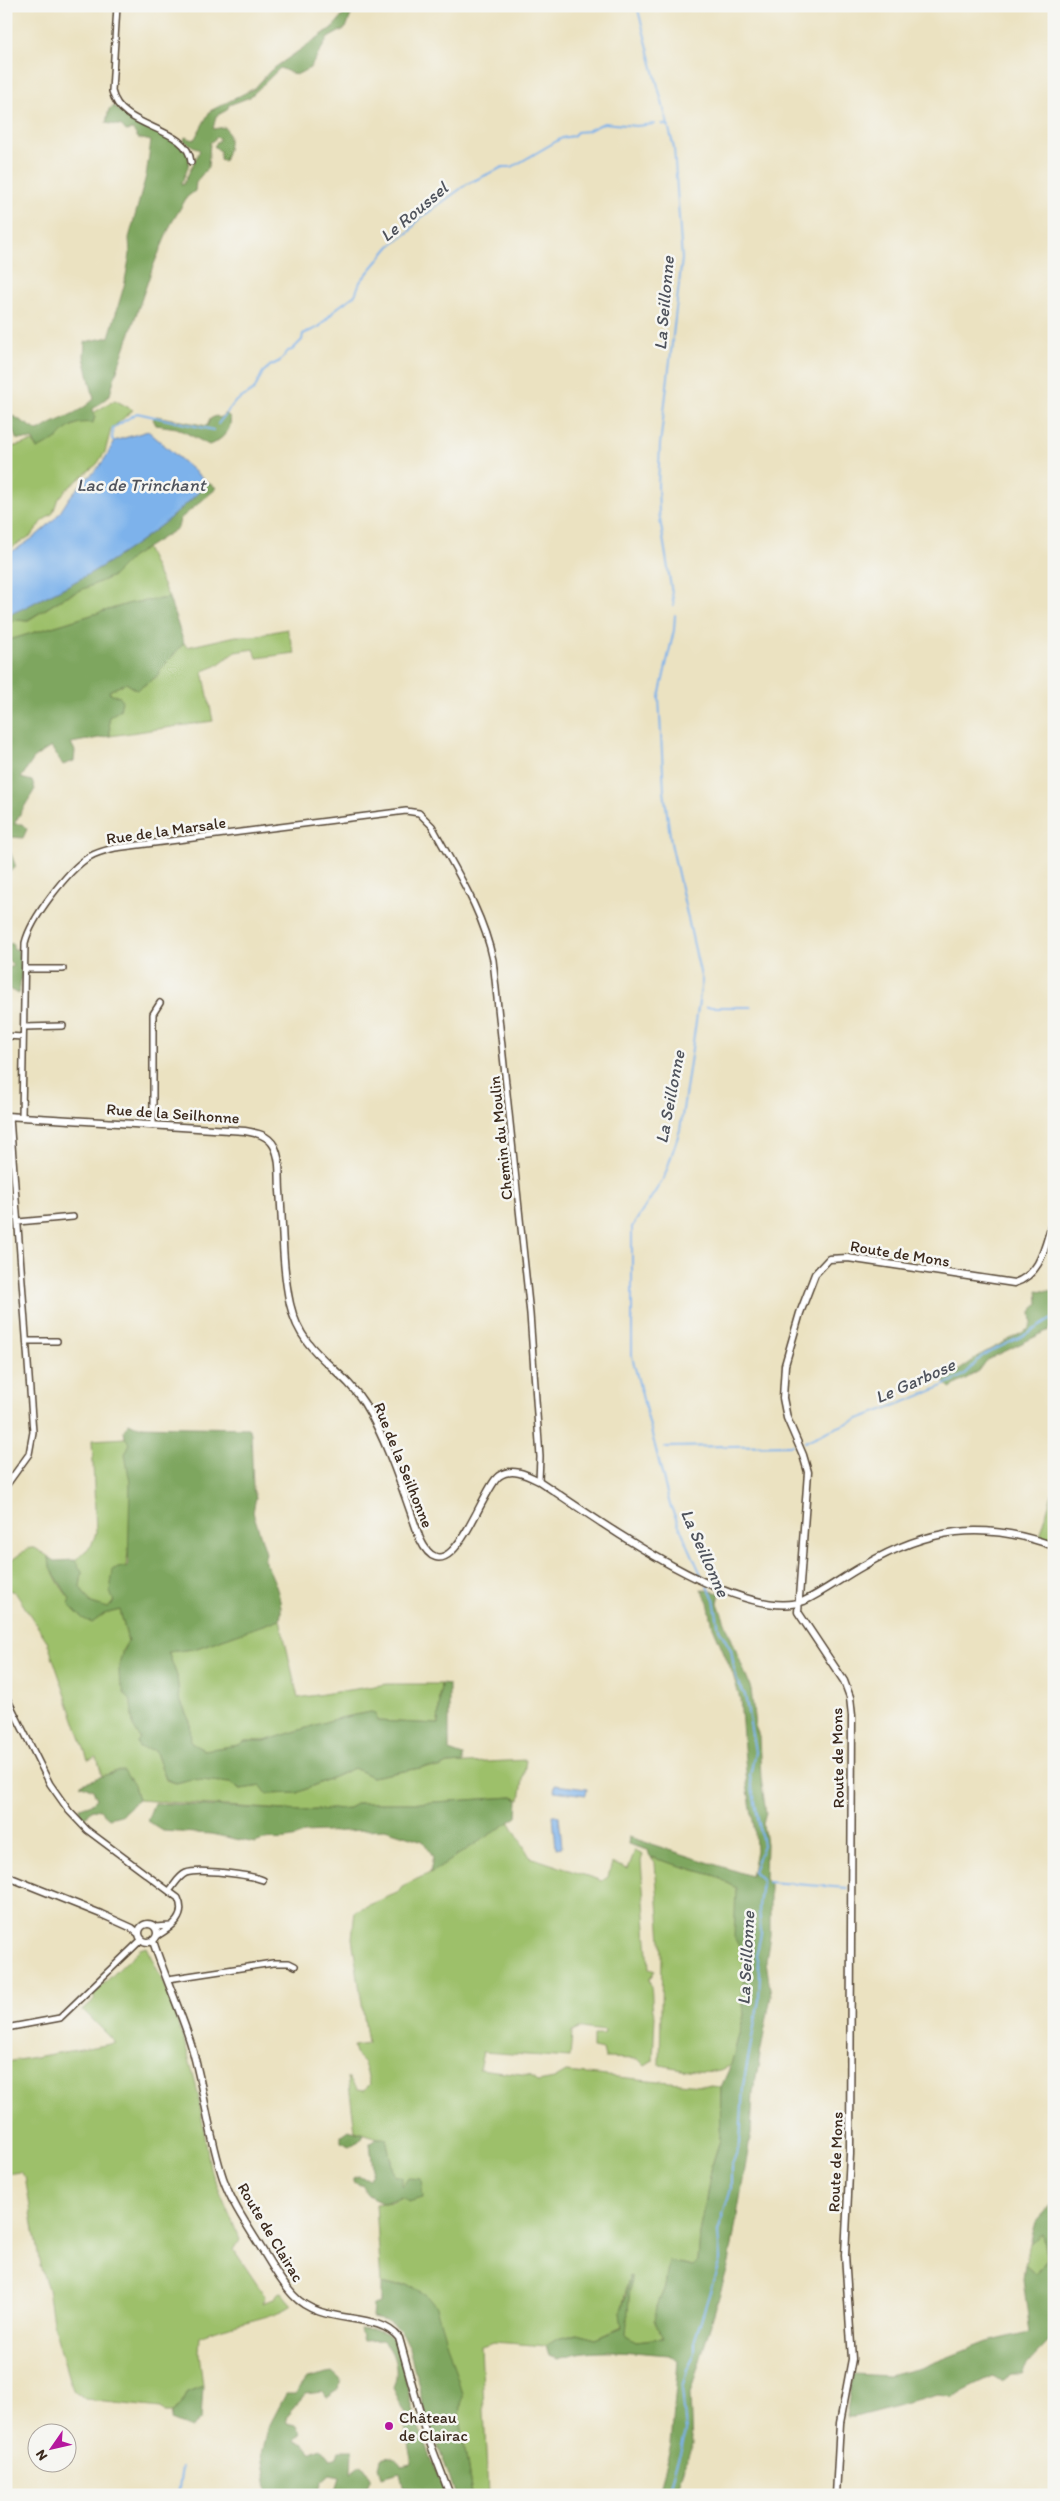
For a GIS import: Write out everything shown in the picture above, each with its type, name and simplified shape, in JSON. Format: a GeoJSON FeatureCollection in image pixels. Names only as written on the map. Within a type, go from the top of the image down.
{"type":"FeatureCollection","features":[{"type":"Feature","properties":{"kind":"street"},"geometry":{"type":"LineString","coordinates":[[118,6],[112,91],[116,102],[130,116],[181,142],[189,151],[191,162]]}},
{"type":"Feature","properties":{"kind":"street","name":"Rue de la Marsale"},"geometry":{"type":"LineString","coordinates":[[22,1117],[25,943],[28,932],[36,917],[77,867],[96,853],[115,848],[406,811],[419,813]]}},
{"type":"Feature","properties":{"kind":"street","name":"Chemin du Moulin"},"geometry":{"type":"LineString","coordinates":[[419,813],[432,826],[478,911],[486,931],[493,960],[530,1314],[540,1457],[539,1481]]}},
{"type":"Feature","properties":{"kind":"street"},"geometry":{"type":"LineString","coordinates":[[25,969],[63,969]]}},
{"type":"Feature","properties":{"kind":"street"},"geometry":{"type":"LineString","coordinates":[[153,1125],[153,1014],[160,1004]]}},
{"type":"Feature","properties":{"kind":"street"},"geometry":{"type":"LineString","coordinates":[[24,1027],[63,1026]]}},
{"type":"Feature","properties":{"kind":"street"},"geometry":{"type":"LineString","coordinates":[[6,1036],[23,1038]]}},
{"type":"Feature","properties":{"kind":"street"},"geometry":{"type":"LineString","coordinates":[[6,1486],[24,1462],[32,1443],[27,1341],[8,1116]]}},
{"type":"Feature","properties":{"kind":"street","name":"Rue de la Seilhonne"},"geometry":{"type":"LineString","coordinates":[[8,1116],[253,1132],[266,1137],[274,1147],[278,1163],[286,1269],[292,1310],[310,1346],[352,1388],[364,1404],[388,1456],[420,1539],[428,1552],[443,1557],[458,1546],[490,1487],[500,1475],[519,1472],[539,1481],[688,1575],[772,1606],[798,1604]]}},
{"type":"Feature","properties":{"kind":"street"},"geometry":{"type":"LineString","coordinates":[[18,1222],[73,1217]]}},
{"type":"Feature","properties":{"kind":"street","name":"Route de Mons"},"geometry":{"type":"LineString","coordinates":[[836,2495],[840,2423],[852,2359],[845,2255],[850,2126],[852,1716],[850,1697],[844,1681],[798,1612],[808,1472],[803,1455],[787,1418],[782,1389],[791,1341],[808,1290],[818,1268],[830,1259],[842,1257],[1014,1283],[1026,1279],[1035,1270],[1054,1218]]}},
{"type":"Feature","properties":{"kind":"street"},"geometry":{"type":"LineString","coordinates":[[27,1341],[56,1341]]}},
{"type":"Feature","properties":{"kind":"street"},"geometry":{"type":"LineString","coordinates":[[798,1604],[888,1552],[930,1536],[947,1532],[987,1530],[1019,1534],[1054,1546]]}},
{"type":"Feature","properties":{"kind":"street"},"geometry":{"type":"LineString","coordinates":[[6,1696],[50,1784],[69,1811],[93,1835],[170,1890],[178,1898],[181,1907],[180,1916],[175,1924],[147,1942],[140,1933],[132,1928],[6,1876]]}},
{"type":"Feature","properties":{"kind":"street"},"geometry":{"type":"LineString","coordinates":[[170,1890],[180,1878],[190,1872],[246,1874],[263,1880]]}},
{"type":"Feature","properties":{"kind":"street"},"geometry":{"type":"LineString","coordinates":[[6,2028],[60,2018],[150,1924],[163,1928],[175,1924]]}},
{"type":"Feature","properties":{"kind":"street","name":"Route de Clairac"},"geometry":{"type":"LineString","coordinates":[[156,1927],[155,1938],[194,2056],[224,2178],[237,2208],[278,2275],[298,2300],[321,2313],[382,2326],[394,2332],[399,2338],[424,2427],[450,2495]]}},
{"type":"Feature","properties":{"kind":"street"},"geometry":{"type":"LineString","coordinates":[[168,1979],[272,1962],[289,1963],[295,1966]]}},
{"type":"Feature","properties":{"kind":"green space"},"geometry":{"type":"Polygon","coordinates":[[[351,6],[357,6],[346,28],[328,38],[310,68],[296,75],[280,68],[250,97],[229,105],[227,110],[216,116],[213,129],[225,127],[229,139],[224,161],[220,159],[220,151],[214,146],[220,139],[217,137],[210,143],[208,167],[196,182],[195,191],[187,197],[171,224],[152,269],[110,395],[92,410],[95,416],[93,423],[73,425],[65,430],[57,439],[37,449],[33,440],[16,439],[9,418],[13,416],[38,431],[81,409],[94,399],[84,357],[85,342],[109,337],[124,286],[130,254],[129,238],[146,176],[151,141],[138,138],[133,130],[126,131],[122,126],[106,123],[109,109],[115,106],[132,119],[165,134],[183,146],[188,154],[189,161],[181,184],[183,185],[200,150],[184,141],[185,137],[194,140],[210,111],[255,88],[270,71],[333,27],[351,6]]]}},
{"type":"Feature","properties":{"kind":"green space"},"geometry":{"type":"Polygon","coordinates":[[[115,400],[133,410],[111,429],[105,452],[97,464],[66,490],[57,501],[53,513],[41,522],[32,535],[6,551],[6,448],[33,442],[37,449],[52,440],[63,430],[95,416],[93,413],[115,400]]]}},
{"type":"Feature","properties":{"kind":"green space"},"geometry":{"type":"Polygon","coordinates":[[[225,413],[230,417],[228,431],[217,441],[209,445],[177,428],[156,425],[153,419],[156,416],[207,426],[210,419],[216,416],[220,418],[225,413]]]}},
{"type":"Feature","properties":{"kind":"green space"},"geometry":{"type":"Polygon","coordinates":[[[208,483],[217,488],[180,519],[178,528],[132,557],[113,576],[65,597],[26,621],[17,620],[6,623],[6,615],[69,585],[133,546],[153,532],[208,483]]]}},
{"type":"Feature","properties":{"kind":"green space"},"geometry":{"type":"Polygon","coordinates":[[[146,548],[169,598],[131,603],[6,641],[6,623],[17,620],[27,621],[65,597],[113,576],[132,557],[146,548]]]}},
{"type":"Feature","properties":{"kind":"green space"},"geometry":{"type":"Polygon","coordinates":[[[169,598],[184,643],[160,670],[159,675],[137,690],[126,683],[109,691],[110,694],[119,696],[122,701],[120,710],[109,717],[110,736],[71,743],[75,751],[74,761],[63,765],[51,747],[35,757],[21,778],[32,781],[35,789],[14,824],[22,824],[27,829],[23,838],[11,837],[7,844],[16,867],[6,874],[6,641],[131,603],[169,598]]]}},
{"type":"Feature","properties":{"kind":"green space"},"geometry":{"type":"Polygon","coordinates":[[[287,629],[295,653],[257,658],[254,649],[235,652],[216,666],[203,671],[213,721],[110,736],[109,716],[120,710],[109,691],[126,683],[137,690],[159,675],[160,670],[184,643],[187,647],[236,636],[253,636],[287,629]]]}},
{"type":"Feature","properties":{"kind":"green space"},"geometry":{"type":"Polygon","coordinates":[[[6,943],[13,944],[13,948],[18,950],[22,968],[19,994],[6,988],[6,969],[13,966],[6,957],[6,943]]]}},
{"type":"Feature","properties":{"kind":"green space"},"geometry":{"type":"Polygon","coordinates":[[[1037,1290],[1054,1292],[1054,1324],[1049,1330],[987,1360],[979,1371],[950,1388],[944,1381],[982,1354],[1029,1329],[1032,1323],[1031,1312],[1038,1303],[1037,1290]]]}},
{"type":"Feature","properties":{"kind":"green space"},"geometry":{"type":"Polygon","coordinates":[[[129,1423],[135,1426],[248,1428],[251,1433],[253,1489],[256,1497],[253,1512],[266,1553],[264,1560],[279,1597],[281,1605],[280,1619],[194,1649],[168,1652],[177,1676],[179,1698],[190,1722],[191,1743],[204,1750],[239,1745],[245,1741],[265,1741],[335,1719],[371,1712],[376,1713],[377,1721],[438,1724],[441,1684],[449,1685],[449,1751],[463,1756],[463,1763],[448,1764],[439,1768],[425,1767],[372,1777],[354,1768],[297,1793],[267,1794],[261,1786],[241,1789],[230,1783],[192,1779],[176,1783],[166,1779],[155,1750],[139,1748],[137,1742],[140,1738],[133,1726],[131,1701],[120,1680],[119,1664],[128,1641],[120,1610],[104,1614],[92,1623],[82,1618],[68,1604],[70,1599],[50,1567],[49,1557],[55,1561],[75,1560],[82,1572],[80,1587],[91,1603],[108,1608],[114,1602],[110,1592],[113,1569],[128,1566],[130,1483],[125,1454],[130,1443],[125,1438],[124,1430],[129,1423]]]}},
{"type":"Feature","properties":{"kind":"green space"},"geometry":{"type":"Polygon","coordinates":[[[125,1438],[130,1443],[127,1459],[131,1498],[130,1531],[126,1568],[116,1598],[108,1608],[91,1603],[80,1587],[82,1572],[75,1560],[91,1546],[96,1533],[92,1440],[125,1438]]]}},
{"type":"Feature","properties":{"kind":"green space"},"geometry":{"type":"Polygon","coordinates":[[[1054,1487],[1054,1541],[1040,1536],[1054,1487]]]}},
{"type":"Feature","properties":{"kind":"green space"},"geometry":{"type":"Polygon","coordinates":[[[28,1548],[35,1548],[49,1557],[59,1584],[92,1623],[104,1614],[120,1610],[128,1641],[122,1651],[124,1693],[131,1701],[133,1726],[141,1738],[155,1750],[166,1780],[176,1783],[192,1779],[230,1783],[241,1789],[262,1786],[268,1794],[297,1793],[354,1768],[372,1777],[425,1767],[439,1768],[448,1764],[526,1760],[520,1800],[513,1797],[420,1803],[358,1803],[349,1808],[301,1811],[138,1800],[134,1785],[117,1771],[102,1776],[97,1757],[88,1760],[47,1641],[15,1592],[8,1590],[6,1581],[8,1563],[28,1548]]]}},
{"type":"Feature","properties":{"kind":"green space"},"geometry":{"type":"Polygon","coordinates":[[[701,1589],[720,1593],[718,1604],[751,1689],[755,1726],[759,1736],[761,1778],[766,1813],[763,1824],[766,1844],[765,1879],[770,1884],[770,1935],[766,1961],[771,1996],[753,2093],[751,2133],[729,2263],[690,2394],[692,2444],[674,2495],[657,2495],[671,2445],[678,2361],[670,2355],[613,2351],[584,2352],[559,2359],[549,2356],[546,2346],[557,2339],[577,2334],[596,2339],[622,2328],[620,2312],[626,2296],[629,2275],[631,2276],[626,2335],[636,2341],[663,2338],[654,2321],[665,2287],[669,2261],[693,2266],[698,2261],[700,2234],[712,2165],[720,2140],[721,2087],[731,2065],[744,2015],[742,1987],[749,1965],[734,1937],[736,1888],[716,1876],[650,1857],[648,1850],[628,1844],[629,1837],[751,1876],[756,1850],[755,1833],[747,1784],[740,1699],[733,1674],[713,1627],[708,1602],[701,1589]]]}},
{"type":"Feature","properties":{"kind":"green space"},"geometry":{"type":"Polygon","coordinates":[[[280,1619],[298,1698],[387,1684],[441,1684],[438,1724],[376,1721],[371,1712],[335,1719],[265,1741],[245,1741],[239,1745],[204,1750],[190,1743],[190,1722],[179,1698],[177,1676],[168,1652],[194,1649],[280,1619]]]}},
{"type":"Feature","properties":{"kind":"green space"},"geometry":{"type":"Polygon","coordinates":[[[117,1771],[124,1771],[134,1785],[138,1800],[121,1815],[109,1818],[100,1810],[92,1809],[83,1821],[80,1818],[80,1808],[89,1805],[97,1799],[93,1790],[80,1784],[117,1771]]]}},
{"type":"Feature","properties":{"kind":"green space"},"geometry":{"type":"Polygon","coordinates":[[[513,1797],[518,1800],[517,1817],[430,1873],[433,1856],[423,1841],[385,1829],[304,1833],[297,1837],[255,1843],[211,1834],[163,1831],[147,1821],[154,1803],[301,1811],[349,1808],[358,1803],[420,1803],[513,1797]]]}},
{"type":"Feature","properties":{"kind":"green space"},"geometry":{"type":"Polygon","coordinates":[[[509,1821],[530,1857],[602,1881],[608,1877],[612,1863],[628,1869],[635,1850],[643,1854],[641,1861],[649,1968],[655,1970],[649,1980],[655,2015],[653,2061],[645,2066],[638,2059],[605,2058],[603,2050],[593,2048],[593,2035],[604,2035],[605,2031],[581,2028],[572,2032],[570,2058],[483,2052],[479,2069],[530,2075],[538,2082],[554,2079],[566,2072],[721,2087],[720,2140],[712,2165],[700,2234],[698,2261],[694,2266],[669,2261],[665,2287],[658,2304],[663,2338],[636,2341],[625,2335],[631,2276],[629,2276],[622,2308],[622,2327],[596,2339],[576,2334],[557,2339],[546,2346],[494,2342],[481,2346],[488,2495],[472,2495],[460,2417],[462,2393],[408,2285],[381,2285],[376,2204],[392,2202],[403,2197],[404,2188],[394,2175],[386,2139],[355,2131],[348,2077],[358,2089],[365,2090],[370,2084],[364,2063],[355,2054],[353,2046],[368,2044],[352,1938],[355,1911],[397,1893],[402,1886],[430,1873],[509,1821]]]}},
{"type":"Feature","properties":{"kind":"green space"},"geometry":{"type":"Polygon","coordinates":[[[650,1857],[716,1876],[736,1888],[735,1937],[749,1965],[742,1987],[744,2015],[731,2065],[723,2069],[706,2072],[660,2065],[662,1954],[655,1863],[650,1857]]]}},
{"type":"Feature","properties":{"kind":"green space"},"geometry":{"type":"Polygon","coordinates":[[[146,1947],[165,1985],[187,2051],[198,2093],[210,2168],[240,2240],[234,2250],[265,2296],[262,2303],[273,2299],[277,2293],[281,2292],[292,2305],[274,2314],[200,2336],[199,2353],[203,2386],[187,2392],[180,2406],[172,2412],[165,2412],[161,2408],[86,2400],[72,2390],[54,2327],[48,2289],[40,2266],[25,2177],[20,2172],[6,2174],[6,2062],[116,2043],[83,2010],[95,1999],[92,1995],[140,1949],[146,1947]]]}},
{"type":"Feature","properties":{"kind":"green space"},"geometry":{"type":"Polygon","coordinates":[[[348,2130],[363,2134],[359,2141],[350,2146],[341,2142],[341,2135],[348,2130]]]}},
{"type":"Feature","properties":{"kind":"green space"},"geometry":{"type":"Polygon","coordinates":[[[377,2138],[386,2138],[394,2175],[402,2177],[402,2187],[408,2178],[421,2179],[423,2198],[408,2202],[402,2197],[385,2203],[366,2194],[363,2186],[353,2182],[353,2178],[358,2176],[369,2179],[373,2170],[370,2143],[377,2138]]]}},
{"type":"Feature","properties":{"kind":"green space"},"geometry":{"type":"Polygon","coordinates":[[[1054,2202],[1054,2326],[1049,2341],[1027,2365],[1022,2374],[1011,2374],[1002,2381],[992,2377],[951,2397],[938,2395],[855,2417],[847,2417],[854,2374],[889,2376],[920,2368],[987,2342],[1030,2332],[1023,2279],[1025,2265],[1036,2275],[1047,2259],[1042,2234],[1030,2243],[1036,2222],[1054,2202]]]}},
{"type":"Feature","properties":{"kind":"green space"},"geometry":{"type":"Polygon","coordinates":[[[1042,2233],[1047,2259],[1036,2275],[1025,2265],[1030,2243],[1042,2233]]]}},
{"type":"Feature","properties":{"kind":"green space"},"geometry":{"type":"Polygon","coordinates":[[[381,2285],[408,2285],[425,2294],[436,2307],[462,2394],[460,2417],[472,2495],[456,2495],[426,2414],[409,2348],[400,2330],[387,2321],[372,2318],[373,2305],[381,2303],[381,2285]]]}},
{"type":"Feature","properties":{"kind":"green space"},"geometry":{"type":"Polygon","coordinates":[[[360,2329],[386,2333],[394,2340],[416,2420],[446,2495],[410,2495],[409,2488],[403,2487],[400,2472],[382,2477],[379,2467],[381,2458],[387,2456],[392,2458],[401,2466],[411,2464],[405,2429],[407,2416],[393,2388],[396,2369],[390,2350],[382,2340],[363,2341],[360,2329]]]}},
{"type":"Feature","properties":{"kind":"green space"},"geometry":{"type":"Polygon","coordinates":[[[332,2372],[341,2380],[339,2389],[326,2398],[322,2392],[306,2394],[286,2417],[287,2423],[295,2425],[301,2433],[295,2440],[305,2443],[310,2453],[321,2448],[330,2459],[336,2458],[338,2450],[352,2450],[351,2473],[362,2465],[371,2477],[366,2489],[381,2492],[382,2495],[340,2495],[336,2490],[340,2477],[330,2475],[322,2482],[318,2492],[329,2495],[292,2495],[286,2489],[281,2492],[281,2495],[268,2495],[262,2454],[268,2428],[286,2394],[295,2394],[307,2378],[332,2372]]]}},
{"type":"Feature","properties":{"kind":"green space"},"geometry":{"type":"Polygon","coordinates":[[[203,2386],[201,2420],[191,2428],[171,2420],[172,2412],[180,2406],[187,2392],[203,2386]]]}},
{"type":"Feature","properties":{"kind":"water","name":"Lac de Trinchant"},"geometry":{"type":"Polygon","coordinates":[[[148,431],[208,483],[153,532],[112,560],[69,585],[6,615],[6,555],[45,529],[72,495],[106,458],[114,441],[148,431]]]}},
{"type":"Feature","properties":{"kind":"water"},"geometry":{"type":"Polygon","coordinates":[[[555,1785],[587,1789],[586,1795],[554,1791],[555,1785]]]}},
{"type":"Feature","properties":{"kind":"water"},"geometry":{"type":"Polygon","coordinates":[[[553,1816],[559,1816],[562,1847],[556,1848],[553,1816]]]}},
{"type":"Feature","properties":{"kind":"waterway","name":"La Seillonne"},"geometry":{"type":"LineString","coordinates":[[637,6],[674,148],[682,259],[660,445],[658,485],[659,513],[674,606]]}},
{"type":"Feature","properties":{"kind":"waterway","name":"Le Roussel"},"geometry":{"type":"LineString","coordinates":[[218,424],[235,402],[254,390],[263,372],[280,361],[288,351],[292,350],[302,340],[303,334],[319,327],[337,308],[355,295],[360,282],[390,246],[410,231],[418,220],[467,184],[503,167],[512,167],[562,138],[573,136],[577,132],[587,131],[604,123],[636,126],[655,124]]}},
{"type":"Feature","properties":{"kind":"waterway","name":"La Seillonne"},"geometry":{"type":"LineString","coordinates":[[662,124],[669,126]]}},
{"type":"Feature","properties":{"kind":"waterway"},"geometry":{"type":"LineString","coordinates":[[114,441],[112,439],[113,428],[137,413],[213,430]]}},
{"type":"Feature","properties":{"kind":"waterway","name":"La Seillonne"},"geometry":{"type":"LineString","coordinates":[[675,615],[674,630],[659,697],[664,791],[671,843],[702,981],[680,1130],[664,1178],[632,1227],[632,1356],[670,1505],[703,1579]]}},
{"type":"Feature","properties":{"kind":"waterway"},"geometry":{"type":"LineString","coordinates":[[706,1007],[752,1007]]}},
{"type":"Feature","properties":{"kind":"waterway","name":"Le Garbose"},"geometry":{"type":"LineString","coordinates":[[805,1442],[943,1386],[965,1374],[984,1355],[1028,1333],[1054,1317]]}},
{"type":"Feature","properties":{"kind":"waterway","name":"Le Garbose"},"geometry":{"type":"LineString","coordinates":[[665,1447],[792,1445]]}},
{"type":"Feature","properties":{"kind":"waterway","name":"La Seillonne"},"geometry":{"type":"LineString","coordinates":[[667,2495],[686,2432],[682,2388],[687,2369],[695,2353],[695,2339],[720,2260],[718,2232],[731,2188],[731,2167],[740,2144],[743,2086],[759,2000],[760,1972],[756,1956],[761,1934],[759,1907],[762,1880],[753,1871],[763,1845],[750,1776],[755,1752],[745,1695],[736,1678],[731,1650],[719,1629],[714,1599],[707,1586]]}},
{"type":"Feature","properties":{"kind":"waterway"},"geometry":{"type":"LineString","coordinates":[[768,1882],[847,1888]]}},
{"type":"Feature","properties":{"kind":"waterway"},"geometry":{"type":"LineString","coordinates":[[178,2495],[182,2467]]}},
{"type":"Feature","properties":{"kind":"place","name":"Château de Clairac"},"geometry":{"type":"Point","coordinates":[389,2426]}}]}
